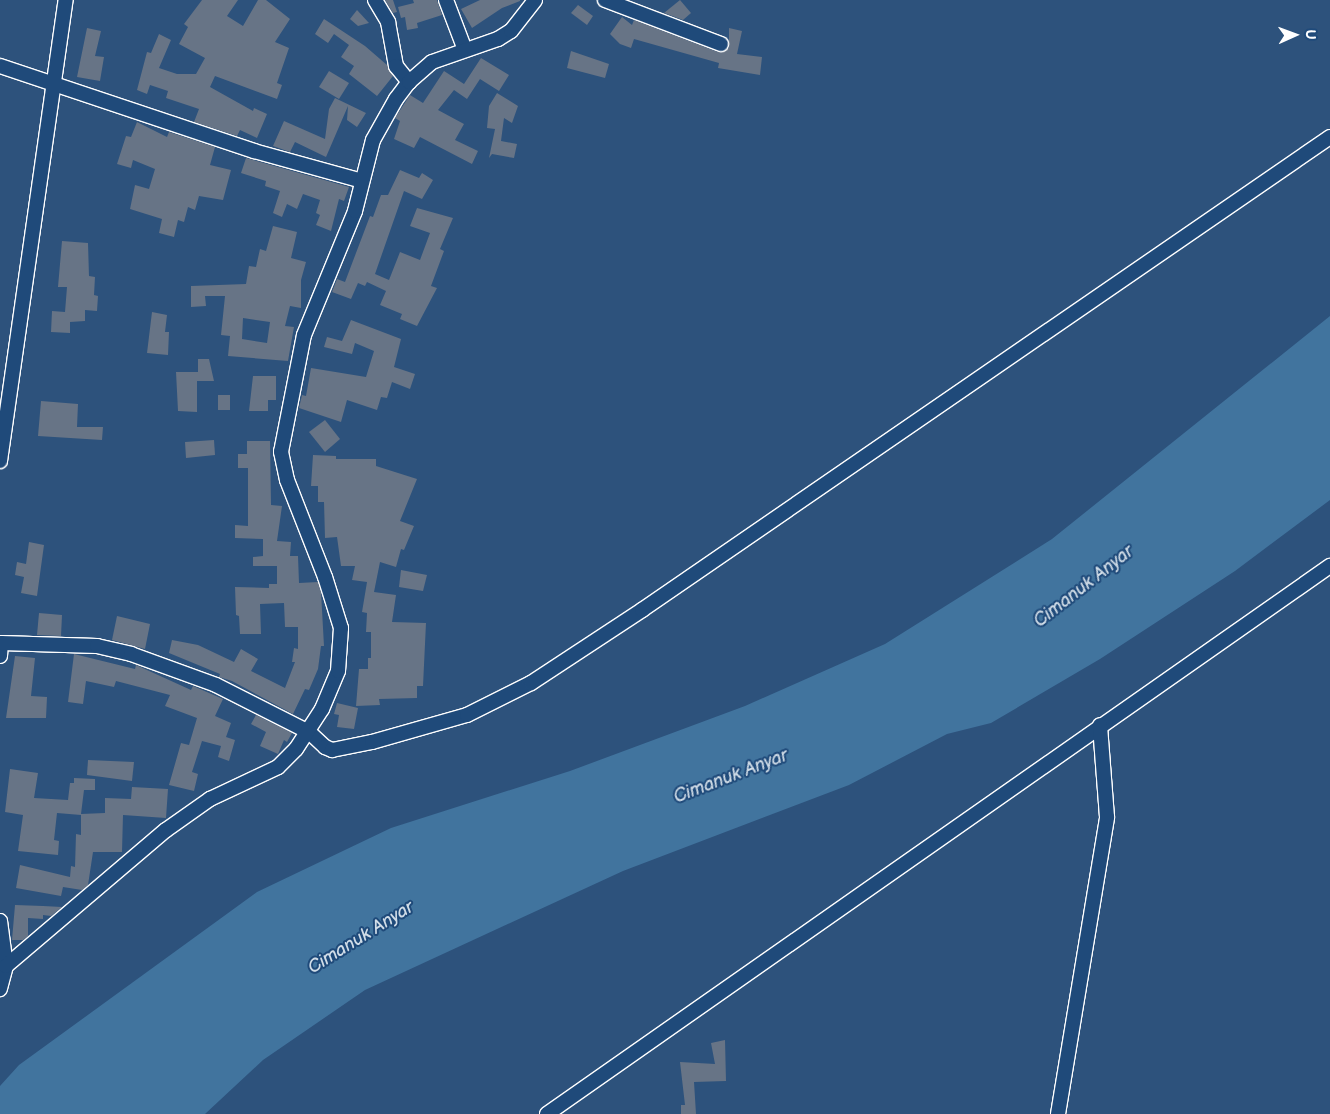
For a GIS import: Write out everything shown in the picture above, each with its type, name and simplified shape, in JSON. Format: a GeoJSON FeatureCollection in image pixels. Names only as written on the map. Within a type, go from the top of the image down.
{"type":"FeatureCollection","features":[{"type":"Feature","properties":{"kind":"street"},"geometry":{"type":"LineString","coordinates":[[0,461],[25,299],[52,84],[66,0]]}},
{"type":"Feature","properties":{"kind":"street"},"geometry":{"type":"LineString","coordinates":[[375,0],[388,22],[396,66],[409,82]]}},
{"type":"Feature","properties":{"kind":"street"},"geometry":{"type":"LineString","coordinates":[[446,0],[465,50]]}},
{"type":"Feature","properties":{"kind":"street"},"geometry":{"type":"LineString","coordinates":[[6,966],[63,920],[137,852],[210,799],[278,767],[309,732],[338,671],[341,628],[325,577],[287,480],[281,438],[304,334],[355,211],[376,133],[409,82],[432,62],[511,31],[535,0]]}},
{"type":"Feature","properties":{"kind":"street"},"geometry":{"type":"LineString","coordinates":[[605,0],[721,44]]}},
{"type":"Feature","properties":{"kind":"street"},"geometry":{"type":"LineString","coordinates":[[0,66],[254,152],[362,181]]}},
{"type":"Feature","properties":{"kind":"street"},"geometry":{"type":"LineString","coordinates":[[0,656],[0,643],[97,646],[121,651],[193,675],[309,732],[325,747],[340,750],[467,715],[506,697],[569,659],[803,502],[986,372],[1196,232],[1330,137]]}},
{"type":"Feature","properties":{"kind":"street"},"geometry":{"type":"LineString","coordinates":[[547,1114],[1100,725],[1330,566]]}},
{"type":"Feature","properties":{"kind":"street"},"geometry":{"type":"LineString","coordinates":[[1058,1114],[1108,817],[1100,725]]}},
{"type":"Feature","properties":{"kind":"street"},"geometry":{"type":"LineString","coordinates":[[0,921],[6,966],[0,989]]}},
{"type":"Feature","properties":{"kind":"water","name":"Cimanuk Anyar"},"geometry":{"type":"Polygon","coordinates":[[[1330,316],[1330,500],[1235,571],[1100,659],[991,723],[947,734],[849,785],[623,871],[365,990],[263,1060],[205,1114],[0,1114],[0,1086],[19,1065],[257,892],[391,828],[570,771],[745,706],[885,644],[1052,539],[1330,316]]]}},
{"type":"Feature","properties":{"kind":"building"},"geometry":{"type":"Polygon","coordinates":[[[202,0],[238,0],[227,16],[243,26],[258,0],[266,0],[290,19],[275,42],[289,48],[277,83],[282,85],[277,99],[215,76],[210,87],[253,111],[254,108],[267,114],[257,138],[240,130],[237,136],[194,122],[199,109],[166,98],[168,91],[150,85],[147,94],[137,90],[147,52],[151,53],[159,34],[171,40],[159,68],[177,74],[196,74],[205,58],[179,44],[188,27],[184,24],[202,0]]]}},
{"type":"Feature","properties":{"kind":"building"},"geometry":{"type":"Polygon","coordinates":[[[385,0],[393,0],[397,12],[393,13],[385,0]]]}},
{"type":"Feature","properties":{"kind":"building"},"geometry":{"type":"Polygon","coordinates":[[[413,0],[437,0],[442,15],[417,23],[418,28],[407,30],[405,17],[401,18],[398,7],[414,3],[413,0]]]}},
{"type":"Feature","properties":{"kind":"building"},"geometry":{"type":"Polygon","coordinates":[[[480,0],[520,1],[502,8],[472,28],[461,9],[480,0]]]}},
{"type":"Feature","properties":{"kind":"building"},"geometry":{"type":"Polygon","coordinates":[[[680,0],[691,13],[683,20],[664,13],[680,0]]]}},
{"type":"Feature","properties":{"kind":"building"},"geometry":{"type":"Polygon","coordinates":[[[578,5],[593,16],[587,25],[571,13],[578,5]]]}},
{"type":"Feature","properties":{"kind":"building"},"geometry":{"type":"Polygon","coordinates":[[[357,10],[369,23],[358,26],[350,19],[357,10]]]}},
{"type":"Feature","properties":{"kind":"building"},"geometry":{"type":"Polygon","coordinates":[[[622,17],[632,25],[634,20],[718,52],[729,48],[729,28],[742,31],[737,54],[762,57],[760,75],[718,68],[719,63],[634,39],[631,48],[620,44],[610,34],[622,17]]]}},
{"type":"Feature","properties":{"kind":"building"},"geometry":{"type":"Polygon","coordinates":[[[324,19],[365,46],[387,65],[393,76],[377,96],[349,74],[354,66],[341,57],[349,45],[334,34],[328,43],[315,34],[324,19]]]}},
{"type":"Feature","properties":{"kind":"building"},"geometry":{"type":"Polygon","coordinates":[[[87,28],[101,31],[95,56],[104,57],[100,81],[77,77],[87,28]]]}},
{"type":"Feature","properties":{"kind":"building"},"geometry":{"type":"Polygon","coordinates":[[[571,51],[609,64],[605,78],[567,68],[571,51]]]}},
{"type":"Feature","properties":{"kind":"building"},"geometry":{"type":"Polygon","coordinates":[[[481,58],[509,75],[499,91],[480,79],[467,99],[454,90],[438,110],[464,124],[455,140],[478,151],[472,164],[420,137],[414,148],[394,139],[400,121],[395,118],[410,95],[423,103],[444,71],[464,84],[481,58]]]}},
{"type":"Feature","properties":{"kind":"building"},"geometry":{"type":"Polygon","coordinates":[[[329,71],[349,83],[339,99],[319,87],[329,71]]]}},
{"type":"Feature","properties":{"kind":"building"},"geometry":{"type":"Polygon","coordinates":[[[497,93],[518,106],[512,123],[504,118],[501,141],[517,144],[514,158],[492,154],[489,158],[495,129],[487,128],[489,106],[497,93]]]}},
{"type":"Feature","properties":{"kind":"building"},"geometry":{"type":"Polygon","coordinates":[[[335,98],[366,113],[357,127],[347,120],[348,106],[326,157],[295,142],[290,152],[273,146],[284,121],[325,139],[329,109],[335,98]]]}},
{"type":"Feature","properties":{"kind":"building"},"geometry":{"type":"Polygon","coordinates":[[[137,122],[167,137],[169,132],[215,147],[210,165],[231,170],[223,200],[199,196],[195,210],[188,207],[184,222],[178,220],[174,237],[159,233],[162,219],[130,209],[135,185],[149,189],[155,169],[133,160],[131,168],[117,164],[126,136],[131,137],[137,122]]]}},
{"type":"Feature","properties":{"kind":"building"},"geometry":{"type":"Polygon","coordinates":[[[246,158],[349,187],[344,201],[339,199],[331,231],[316,225],[320,215],[316,213],[320,200],[303,194],[297,209],[287,204],[282,217],[273,213],[280,191],[265,186],[266,181],[241,173],[246,158]]]}},
{"type":"Feature","properties":{"kind":"building"},"geometry":{"type":"Polygon","coordinates":[[[400,170],[419,178],[422,173],[433,180],[422,199],[404,191],[375,274],[389,280],[400,252],[420,260],[430,233],[410,226],[417,208],[453,218],[440,249],[444,251],[431,286],[437,288],[417,326],[400,319],[402,314],[380,305],[386,291],[367,282],[365,286],[358,283],[351,299],[332,292],[337,279],[345,282],[370,216],[373,217],[381,195],[388,195],[400,170]]]}},
{"type":"Feature","properties":{"kind":"building"},"geometry":{"type":"Polygon","coordinates":[[[273,226],[297,232],[291,258],[306,262],[301,280],[301,308],[290,306],[285,326],[294,327],[288,361],[228,356],[230,336],[221,335],[225,296],[205,296],[206,306],[191,307],[191,286],[246,284],[249,266],[256,267],[260,249],[266,251],[273,226]],[[243,318],[242,339],[267,343],[270,322],[243,318]]]}},
{"type":"Feature","properties":{"kind":"building"},"geometry":{"type":"Polygon","coordinates":[[[62,241],[88,243],[89,276],[95,277],[94,295],[98,296],[97,311],[85,310],[85,321],[70,322],[70,333],[51,332],[52,311],[65,312],[67,287],[58,287],[62,241]]]}},
{"type":"Feature","properties":{"kind":"building"},"geometry":{"type":"Polygon","coordinates":[[[152,312],[167,315],[165,332],[169,332],[168,355],[147,353],[152,312]]]}},
{"type":"Feature","properties":{"kind":"building"},"geometry":{"type":"Polygon","coordinates":[[[351,320],[401,339],[394,367],[415,374],[410,389],[392,382],[387,398],[381,397],[377,410],[347,400],[341,422],[299,408],[302,395],[306,396],[311,368],[366,377],[374,351],[355,343],[352,354],[324,347],[327,337],[342,341],[351,320]]]}},
{"type":"Feature","properties":{"kind":"building"},"geometry":{"type":"Polygon","coordinates":[[[198,359],[209,359],[214,381],[197,381],[197,412],[178,411],[176,372],[198,372],[198,359]]]}},
{"type":"Feature","properties":{"kind":"building"},"geometry":{"type":"Polygon","coordinates":[[[253,376],[276,376],[276,400],[268,400],[268,411],[249,411],[253,376]]]}},
{"type":"Feature","properties":{"kind":"building"},"geometry":{"type":"Polygon","coordinates":[[[218,395],[230,395],[230,410],[218,410],[218,395]]]}},
{"type":"Feature","properties":{"kind":"building"},"geometry":{"type":"Polygon","coordinates":[[[41,401],[78,404],[77,427],[103,427],[102,440],[38,436],[41,401]]]}},
{"type":"Feature","properties":{"kind":"building"},"geometry":{"type":"Polygon","coordinates":[[[325,420],[340,439],[325,452],[309,432],[325,420]]]}},
{"type":"Feature","properties":{"kind":"building"},"geometry":{"type":"Polygon","coordinates":[[[214,440],[215,455],[186,458],[185,442],[214,440]]]}},
{"type":"Feature","properties":{"kind":"building"},"geometry":{"type":"Polygon","coordinates":[[[247,441],[270,441],[271,505],[282,506],[277,541],[291,542],[290,556],[298,556],[299,583],[318,582],[321,592],[324,646],[321,646],[318,669],[309,690],[305,689],[293,714],[232,681],[219,677],[220,674],[169,653],[172,640],[198,645],[234,662],[241,649],[258,659],[251,671],[285,688],[295,662],[292,662],[294,648],[298,649],[298,627],[285,627],[284,603],[260,604],[261,634],[240,634],[239,616],[236,615],[235,587],[269,588],[269,584],[277,584],[277,566],[253,566],[253,557],[263,556],[263,539],[235,538],[235,525],[248,526],[248,468],[238,468],[238,454],[247,454],[247,441]]]}},
{"type":"Feature","properties":{"kind":"building"},"geometry":{"type":"Polygon","coordinates":[[[313,455],[336,456],[336,459],[376,459],[376,466],[417,479],[400,521],[414,526],[404,550],[401,549],[396,567],[380,562],[374,592],[396,595],[392,622],[426,623],[423,686],[417,686],[417,698],[379,699],[380,705],[356,706],[359,669],[368,669],[368,658],[371,658],[371,632],[366,632],[367,613],[362,612],[367,582],[352,580],[355,566],[341,566],[337,537],[325,538],[324,502],[318,502],[318,486],[311,486],[313,455]]]}},
{"type":"Feature","properties":{"kind":"building"},"geometry":{"type":"Polygon","coordinates":[[[29,542],[44,545],[37,596],[21,593],[24,577],[15,575],[17,562],[26,564],[29,542]]]}},
{"type":"Feature","properties":{"kind":"building"},"geometry":{"type":"Polygon","coordinates":[[[401,570],[427,575],[423,591],[399,587],[401,570]]]}},
{"type":"Feature","properties":{"kind":"building"},"geometry":{"type":"Polygon","coordinates":[[[39,613],[62,615],[61,636],[37,635],[39,613]]]}},
{"type":"Feature","properties":{"kind":"building"},"geometry":{"type":"Polygon","coordinates":[[[117,616],[150,624],[145,649],[112,640],[117,616]]]}},
{"type":"Feature","properties":{"kind":"building"},"geometry":{"type":"Polygon","coordinates":[[[74,654],[135,669],[136,665],[191,690],[193,686],[223,699],[215,716],[231,723],[226,737],[235,740],[229,761],[218,757],[221,746],[202,741],[192,772],[198,774],[194,791],[169,785],[181,743],[189,745],[197,718],[165,706],[170,695],[116,681],[114,687],[86,681],[83,704],[68,702],[74,654]]]}},
{"type":"Feature","properties":{"kind":"building"},"geometry":{"type":"Polygon","coordinates":[[[15,656],[35,658],[31,696],[47,697],[46,718],[6,718],[15,656]]]}},
{"type":"Feature","properties":{"kind":"building"},"geometry":{"type":"Polygon","coordinates":[[[337,703],[358,708],[354,729],[337,727],[339,715],[334,714],[337,703]]]}},
{"type":"Feature","properties":{"kind":"building"},"geometry":{"type":"Polygon","coordinates":[[[256,715],[292,733],[287,742],[284,740],[278,754],[260,746],[266,732],[251,724],[256,715]]]}},
{"type":"Feature","properties":{"kind":"building"},"geometry":{"type":"Polygon","coordinates":[[[88,760],[134,762],[132,781],[87,775],[88,760]]]}},
{"type":"Feature","properties":{"kind":"building"},"geometry":{"type":"Polygon","coordinates":[[[10,769],[38,773],[34,798],[68,800],[70,783],[74,783],[74,778],[95,779],[95,790],[84,790],[81,814],[105,813],[105,798],[131,799],[132,787],[168,789],[166,818],[123,815],[122,852],[93,852],[88,885],[82,890],[63,887],[61,896],[16,888],[20,865],[70,877],[71,866],[75,867],[76,834],[81,835],[81,815],[57,813],[54,840],[59,841],[58,855],[18,851],[23,815],[5,812],[10,769]]]}},
{"type":"Feature","properties":{"kind":"building"},"geometry":{"type":"Polygon","coordinates":[[[15,905],[62,907],[51,916],[43,915],[43,919],[28,918],[28,936],[23,940],[12,940],[15,905]]]}},
{"type":"Feature","properties":{"kind":"building"},"geometry":{"type":"Polygon","coordinates":[[[725,1040],[726,1081],[694,1082],[696,1114],[681,1114],[681,1105],[685,1105],[680,1062],[715,1064],[711,1043],[725,1040]]]}}]}
